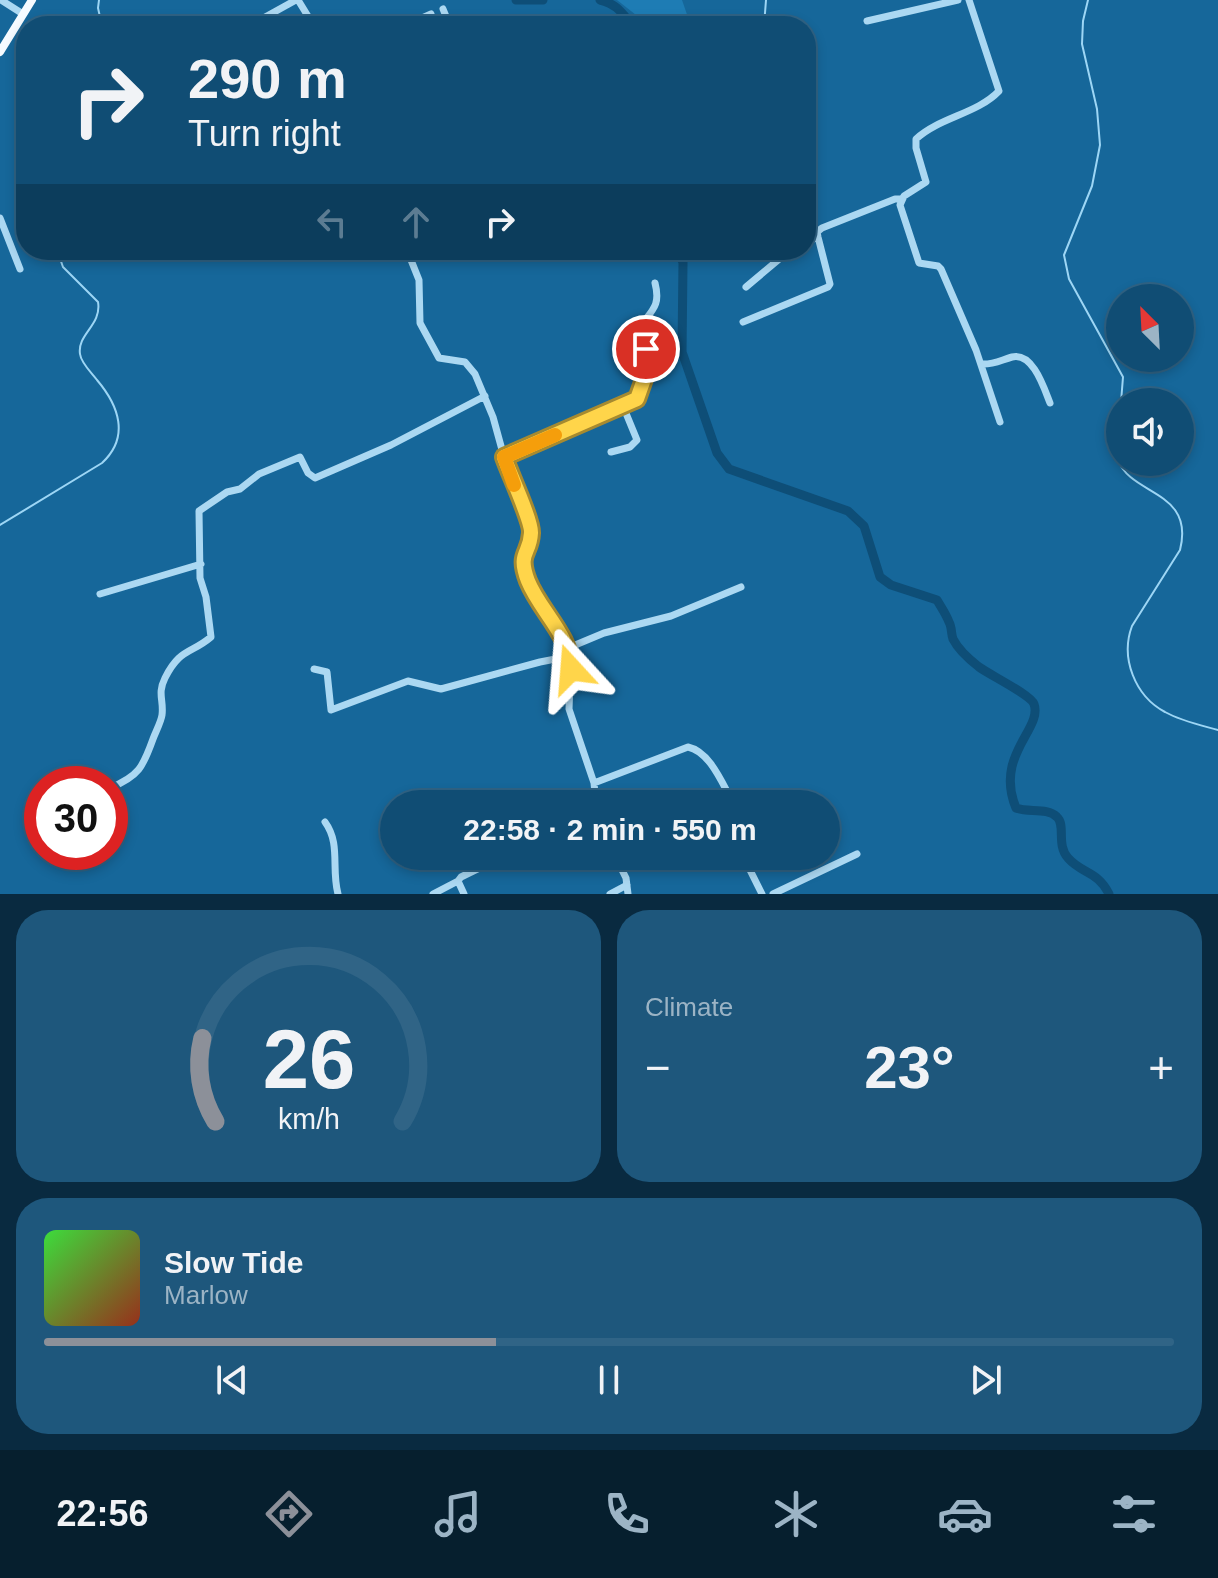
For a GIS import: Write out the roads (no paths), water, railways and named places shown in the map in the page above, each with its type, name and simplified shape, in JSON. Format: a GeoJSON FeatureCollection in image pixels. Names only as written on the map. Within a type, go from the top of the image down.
{"type":"FeatureCollection","features":[{"type":"Feature","properties":{"kind":"main road"},"geometry":{"type":"LineString","coordinates":[[23,14],[32,0]]}},
{"type":"Feature","properties":{"kind":"main road"},"geometry":{"type":"LineString","coordinates":[[1,47],[16,24]]}},
{"type":"Feature","properties":{"kind":"street"},"geometry":{"type":"LineString","coordinates":[[1,0],[23,14]]}},
{"type":"Feature","properties":{"kind":"street"},"geometry":{"type":"LineString","coordinates":[[267,16],[297,0]]}},
{"type":"Feature","properties":{"kind":"street"},"geometry":{"type":"LineString","coordinates":[[867,21],[958,0]]}},
{"type":"Feature","properties":{"kind":"street"},"geometry":{"type":"LineString","coordinates":[[743,322],[828,287],[830,284],[817,232],[900,199],[926,182],[916,139],[924,131],[986,101],[999,91],[969,0]]}},
{"type":"Feature","properties":{"kind":"street"},"geometry":{"type":"LineString","coordinates":[[443,9],[446,16]]}},
{"type":"Feature","properties":{"kind":"street"},"geometry":{"type":"LineString","coordinates":[[900,199],[919,263],[941,269],[981,364],[1000,422]]}},
{"type":"Feature","properties":{"kind":"street"},"geometry":{"type":"LineString","coordinates":[[0,218],[3,234],[20,269]]}},
{"type":"Feature","properties":{"kind":"street"},"geometry":{"type":"LineString","coordinates":[[410,260],[421,291],[419,319],[433,351],[442,359],[461,361],[471,368],[485,396],[531,532],[523,559],[526,577],[569,652],[569,709],[595,790]]}},
{"type":"Feature","properties":{"kind":"street"},"geometry":{"type":"LineString","coordinates":[[746,287],[778,260]]}},
{"type":"Feature","properties":{"kind":"street"},"geometry":{"type":"LineString","coordinates":[[504,457],[637,399],[649,365],[639,328],[657,304],[659,296],[655,283]]}},
{"type":"Feature","properties":{"kind":"street"},"geometry":{"type":"LineString","coordinates":[[981,364],[1019,356],[1027,359],[1050,403]]}},
{"type":"Feature","properties":{"kind":"street"},"geometry":{"type":"LineString","coordinates":[[128,781],[143,766],[162,713],[159,694],[163,681],[187,650],[211,637],[206,597],[200,578],[199,511],[227,492],[240,489],[259,474],[300,457],[308,473],[315,478],[391,445],[485,396]]}},
{"type":"Feature","properties":{"kind":"street"},"geometry":{"type":"LineString","coordinates":[[611,452],[630,447],[637,440],[623,406]]}},
{"type":"Feature","properties":{"kind":"street"},"geometry":{"type":"LineString","coordinates":[[100,594],[201,564]]}},
{"type":"Feature","properties":{"kind":"street"},"geometry":{"type":"LineString","coordinates":[[314,669],[327,672],[331,710],[408,681],[441,689],[569,652],[604,633],[671,616],[741,587]]}},
{"type":"Feature","properties":{"kind":"street"},"geometry":{"type":"LineString","coordinates":[[594,783],[688,747],[694,748],[710,763],[726,790]]}},
{"type":"Feature","properties":{"kind":"street"},"geometry":{"type":"LineString","coordinates":[[325,822],[333,833],[334,876],[338,894]]}},
{"type":"Feature","properties":{"kind":"street"},"geometry":{"type":"LineString","coordinates":[[773,894],[857,854]]}},
{"type":"Feature","properties":{"kind":"street"},"geometry":{"type":"LineString","coordinates":[[433,894],[475,870]]}},
{"type":"Feature","properties":{"kind":"street"},"geometry":{"type":"LineString","coordinates":[[610,894],[628,890],[620,870]]}},
{"type":"Feature","properties":{"kind":"street"},"geometry":{"type":"LineString","coordinates":[[750,870],[762,894]]}},
{"type":"Feature","properties":{"kind":"street"},"geometry":{"type":"LineString","coordinates":[[458,881],[464,894]]}},
{"type":"Feature","properties":{"kind":"waterway"},"geometry":{"type":"LineString","coordinates":[[99,0],[100,16]]}},
{"type":"Feature","properties":{"kind":"waterway"},"geometry":{"type":"LineString","coordinates":[[516,0],[543,0]]}},
{"type":"Feature","properties":{"kind":"waterway"},"geometry":{"type":"LineString","coordinates":[[600,0],[625,16]]}},
{"type":"Feature","properties":{"kind":"waterway"},"geometry":{"type":"LineString","coordinates":[[765,16],[766,0]]}},
{"type":"Feature","properties":{"kind":"waterway"},"geometry":{"type":"LineString","coordinates":[[1088,0],[1082,44],[1097,109],[1100,145],[1092,186],[1064,255],[1069,279],[1123,377],[1122,388]]}},
{"type":"Feature","properties":{"kind":"waterway"},"geometry":{"type":"LineString","coordinates":[[0,525],[102,463],[111,453],[119,432],[111,400],[80,354],[82,341],[96,317],[98,302],[63,267],[61,260]]}},
{"type":"Feature","properties":{"kind":"waterway"},"geometry":{"type":"LineString","coordinates":[[682,260],[682,352],[717,453],[729,469],[848,511],[864,526],[880,577],[891,585],[937,600],[950,624],[953,639],[964,654],[1031,700],[1035,713],[1014,758],[1011,773],[1016,808],[1048,812],[1057,817],[1064,853],[1100,881],[1109,894]]}},
{"type":"Feature","properties":{"kind":"waterway"},"geometry":{"type":"LineString","coordinates":[[1129,476],[1170,505],[1178,516],[1182,530],[1180,550],[1132,626],[1128,651],[1133,675],[1154,705],[1184,720],[1218,730]]}}]}
